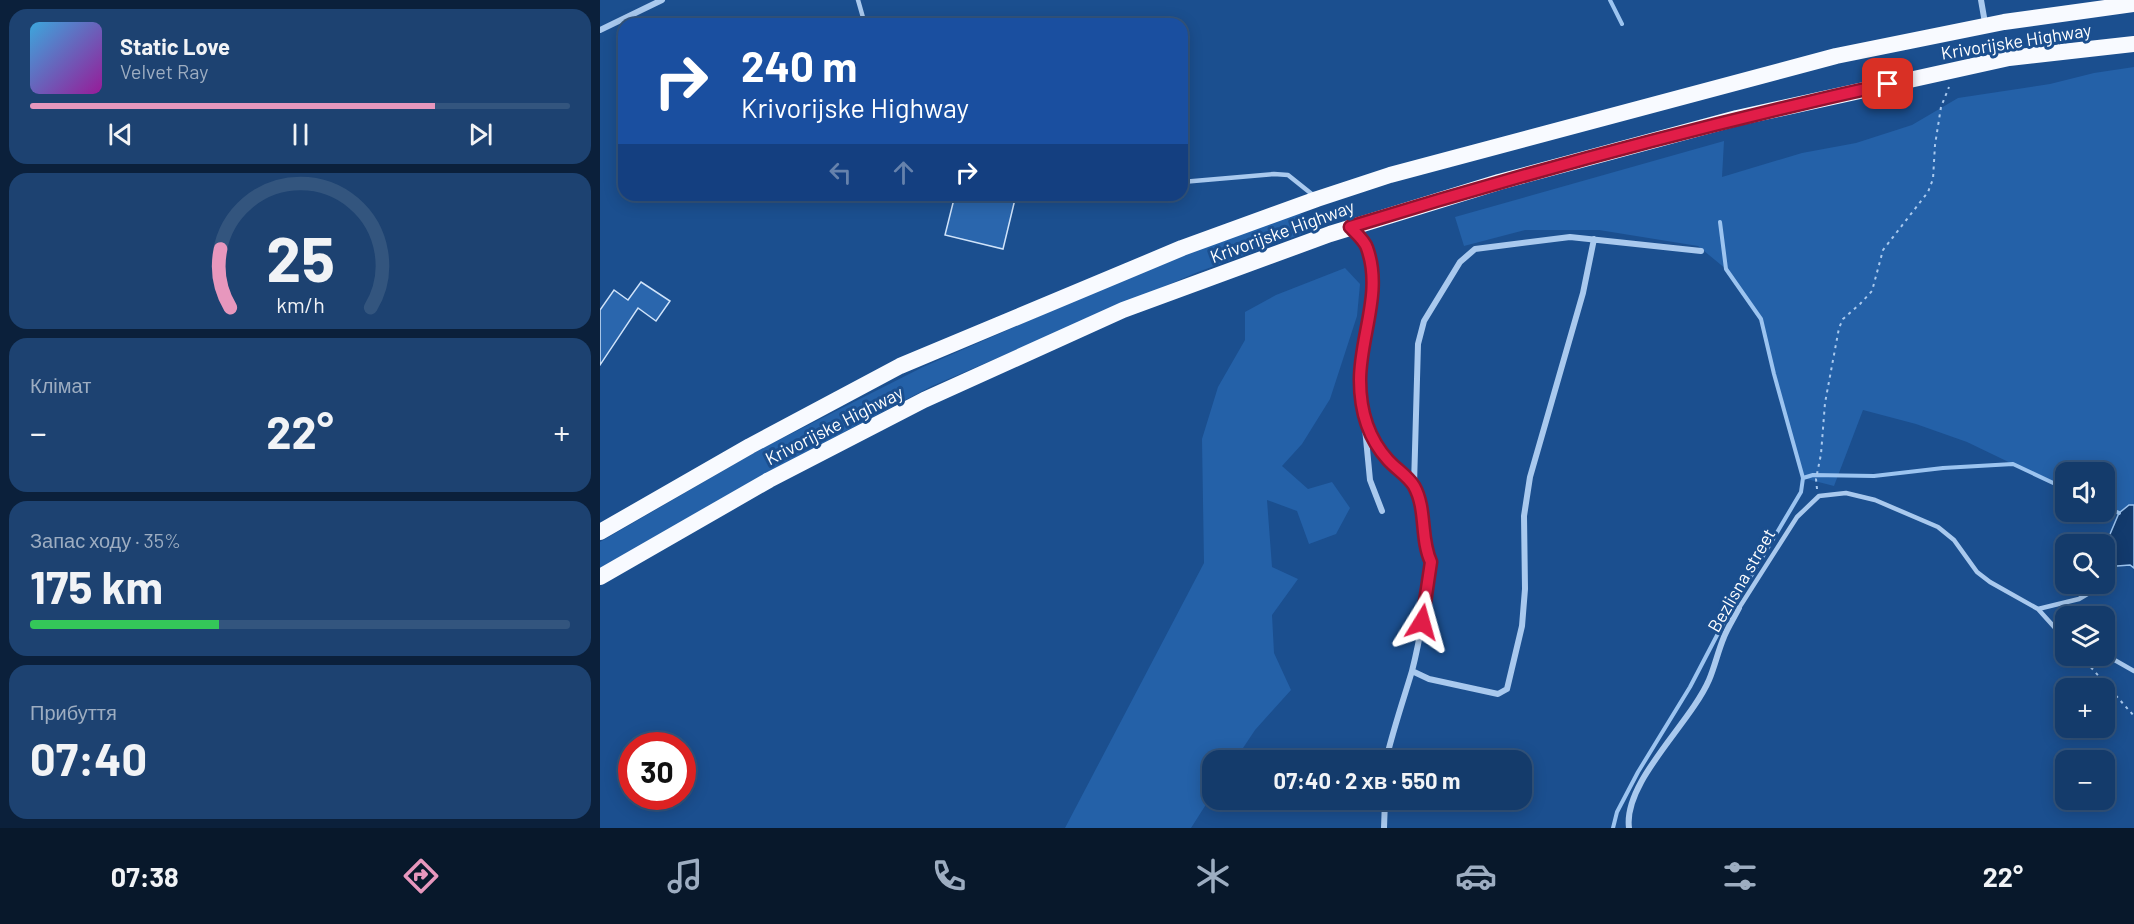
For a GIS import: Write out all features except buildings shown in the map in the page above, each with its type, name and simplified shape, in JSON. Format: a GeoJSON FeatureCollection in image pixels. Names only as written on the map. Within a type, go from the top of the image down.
{"type":"FeatureCollection","features":[{"type":"Feature","properties":{"kind":"highway","name":"Krivorijske Highway"},"geometry":{"type":"LineString","coordinates":[[600,532],[750,446],[900,366],[1182,248],[1317,199],[1390,175],[1836,56],[1985,25],[2134,4]]}},
{"type":"Feature","properties":{"kind":"highway","name":"Krivorijske Highway"},"geometry":{"type":"LineString","coordinates":[[600,577],[769,480],[924,400],[1123,310],[1350,227],[1498,182],[1737,118],[2009,58],[2134,44]]}},
{"type":"Feature","properties":{"kind":"street"},"geometry":{"type":"LineString","coordinates":[[625,18],[662,0]]}},
{"type":"Feature","properties":{"kind":"street"},"geometry":{"type":"LineString","coordinates":[[1981,0],[1985,25]]}},
{"type":"Feature","properties":{"kind":"street"},"geometry":{"type":"LineString","coordinates":[[600,30],[618,21]]}},
{"type":"Feature","properties":{"kind":"street"},"geometry":{"type":"LineString","coordinates":[[1350,227],[1367,247],[1374,279],[1371,308],[1361,351],[1360,382],[1370,480],[1382,511]]}},
{"type":"Feature","properties":{"kind":"street"},"geometry":{"type":"LineString","coordinates":[[1414,485],[1418,344],[1424,321],[1460,262],[1474,249],[1570,237],[1701,251]]}},
{"type":"Feature","properties":{"kind":"street"},"geometry":{"type":"LineString","coordinates":[[1412,671],[1429,679],[1498,694],[1507,689],[1522,626],[1525,589],[1524,516],[1530,477],[1583,292],[1594,239]]}},
{"type":"Feature","properties":{"kind":"street"},"geometry":{"type":"LineString","coordinates":[[1364,419],[1372,440],[1388,460],[1414,485],[1419,497],[1427,554],[1431,562],[1412,671],[1389,750]]}},
{"type":"Feature","properties":{"kind":"street","name":"Bezlisna street"},"geometry":{"type":"LineString","coordinates":[[1629,828],[1630,806],[1637,788],[1698,699],[1708,681],[1725,634],[1739,608]]}},
{"type":"Feature","properties":{"kind":"street"},"geometry":{"type":"LineString","coordinates":[[1384,828],[1385,810]]}},
{"type":"Feature","properties":{"kind":"lane"},"geometry":{"type":"LineString","coordinates":[[858,0],[863,18]]}},
{"type":"Feature","properties":{"kind":"lane"},"geometry":{"type":"LineString","coordinates":[[1188,181],[1274,174],[1288,175],[1317,199]]}},
{"type":"Feature","properties":{"kind":"lane"},"geometry":{"type":"LineString","coordinates":[[1819,496],[1827,493],[1846,493],[1875,500],[1938,527],[1954,540],[1977,572],[1990,582],[2038,609],[2055,628]]}},
{"type":"Feature","properties":{"kind":"lane","name":"Bezlisna street"},"geometry":{"type":"LineString","coordinates":[[1739,608],[1784,534],[1797,517],[1819,496]]}},
{"type":"Feature","properties":{"kind":"lane"},"geometry":{"type":"LineString","coordinates":[[2038,609],[2087,594]]}},
{"type":"Feature","properties":{"kind":"lane"},"geometry":{"type":"LineString","coordinates":[[2115,660],[2134,671]]}},
{"type":"Feature","properties":{"kind":"path"},"geometry":{"type":"LineString","coordinates":[[1819,496],[1816,479],[1821,454],[1827,392],[1839,328],[1843,319],[1872,291],[1883,250],[1928,192],[1933,179],[1941,107],[1950,84]]}},
{"type":"Feature","properties":{"kind":"path"},"geometry":{"type":"LineString","coordinates":[[2090,666],[2134,716]]}},
{"type":"Feature","properties":{"kind":"shaded area"},"geometry":{"type":"Polygon","coordinates":[[[2134,67],[2134,505],[2119,513],[2115,511],[2115,462],[2055,462],[2055,484],[1967,442],[1916,424],[1863,410],[1834,486],[1803,478],[1761,319],[1726,269],[1698,246],[1599,230],[1525,230],[1464,246],[1455,217],[1724,141],[1722,177],[1802,153],[1856,143],[1912,125],[1958,98],[2050,84],[2094,73],[2134,67]]]}},
{"type":"Feature","properties":{"kind":"shaded area"},"geometry":{"type":"Polygon","coordinates":[[[1297,213],[1311,221],[1312,227],[1307,232],[1198,272],[932,386],[770,471],[600,568],[600,542],[759,450],[923,367],[1188,251],[1297,213]]]}},
{"type":"Feature","properties":{"kind":"shaded area"},"geometry":{"type":"Polygon","coordinates":[[[1345,268],[1360,284],[1357,316],[1330,399],[1302,444],[1282,466],[1308,489],[1332,482],[1350,508],[1336,534],[1309,544],[1297,511],[1267,500],[1272,567],[1298,579],[1272,615],[1274,653],[1291,690],[1255,730],[1242,750],[1202,750],[1202,810],[1191,828],[1065,828],[1204,563],[1202,439],[1218,387],[1245,340],[1245,312],[1276,295],[1345,268]]]}},
{"type":"Feature","properties":{"kind":"shaded area"},"geometry":{"type":"Polygon","coordinates":[[[2129,505],[2134,505],[2134,568],[2130,565],[2115,567],[2115,534],[2110,534],[2119,513],[2129,505]]]}},
{"type":"Feature","properties":{"kind":"waterway"},"geometry":{"type":"LineString","coordinates":[[1610,0],[1622,24]]}},
{"type":"Feature","properties":{"kind":"waterway"},"geometry":{"type":"LineString","coordinates":[[1720,222],[1726,269],[1761,319],[1803,478],[1813,475],[1874,476],[1943,468],[2013,464],[2055,484]]}},
{"type":"Feature","properties":{"kind":"waterway"},"geometry":{"type":"LineString","coordinates":[[1613,828],[1617,812],[1638,772],[1690,687],[1725,620],[1801,492],[1803,478]]}},
{"type":"Feature","properties":{"kind":"waterway"},"geometry":{"type":"LineString","coordinates":[[2115,511],[2119,513]]}},
{"type":"Feature","properties":{"kind":"route"},"geometry":{"type":"LineString","coordinates":[[1422,622],[1431,562],[1427,554],[1419,497],[1414,485],[1388,460],[1372,440],[1364,419],[1360,382],[1361,351],[1371,308],[1374,279],[1367,247],[1350,227],[1498,182],[1737,118],[1888,84]]}}]}
